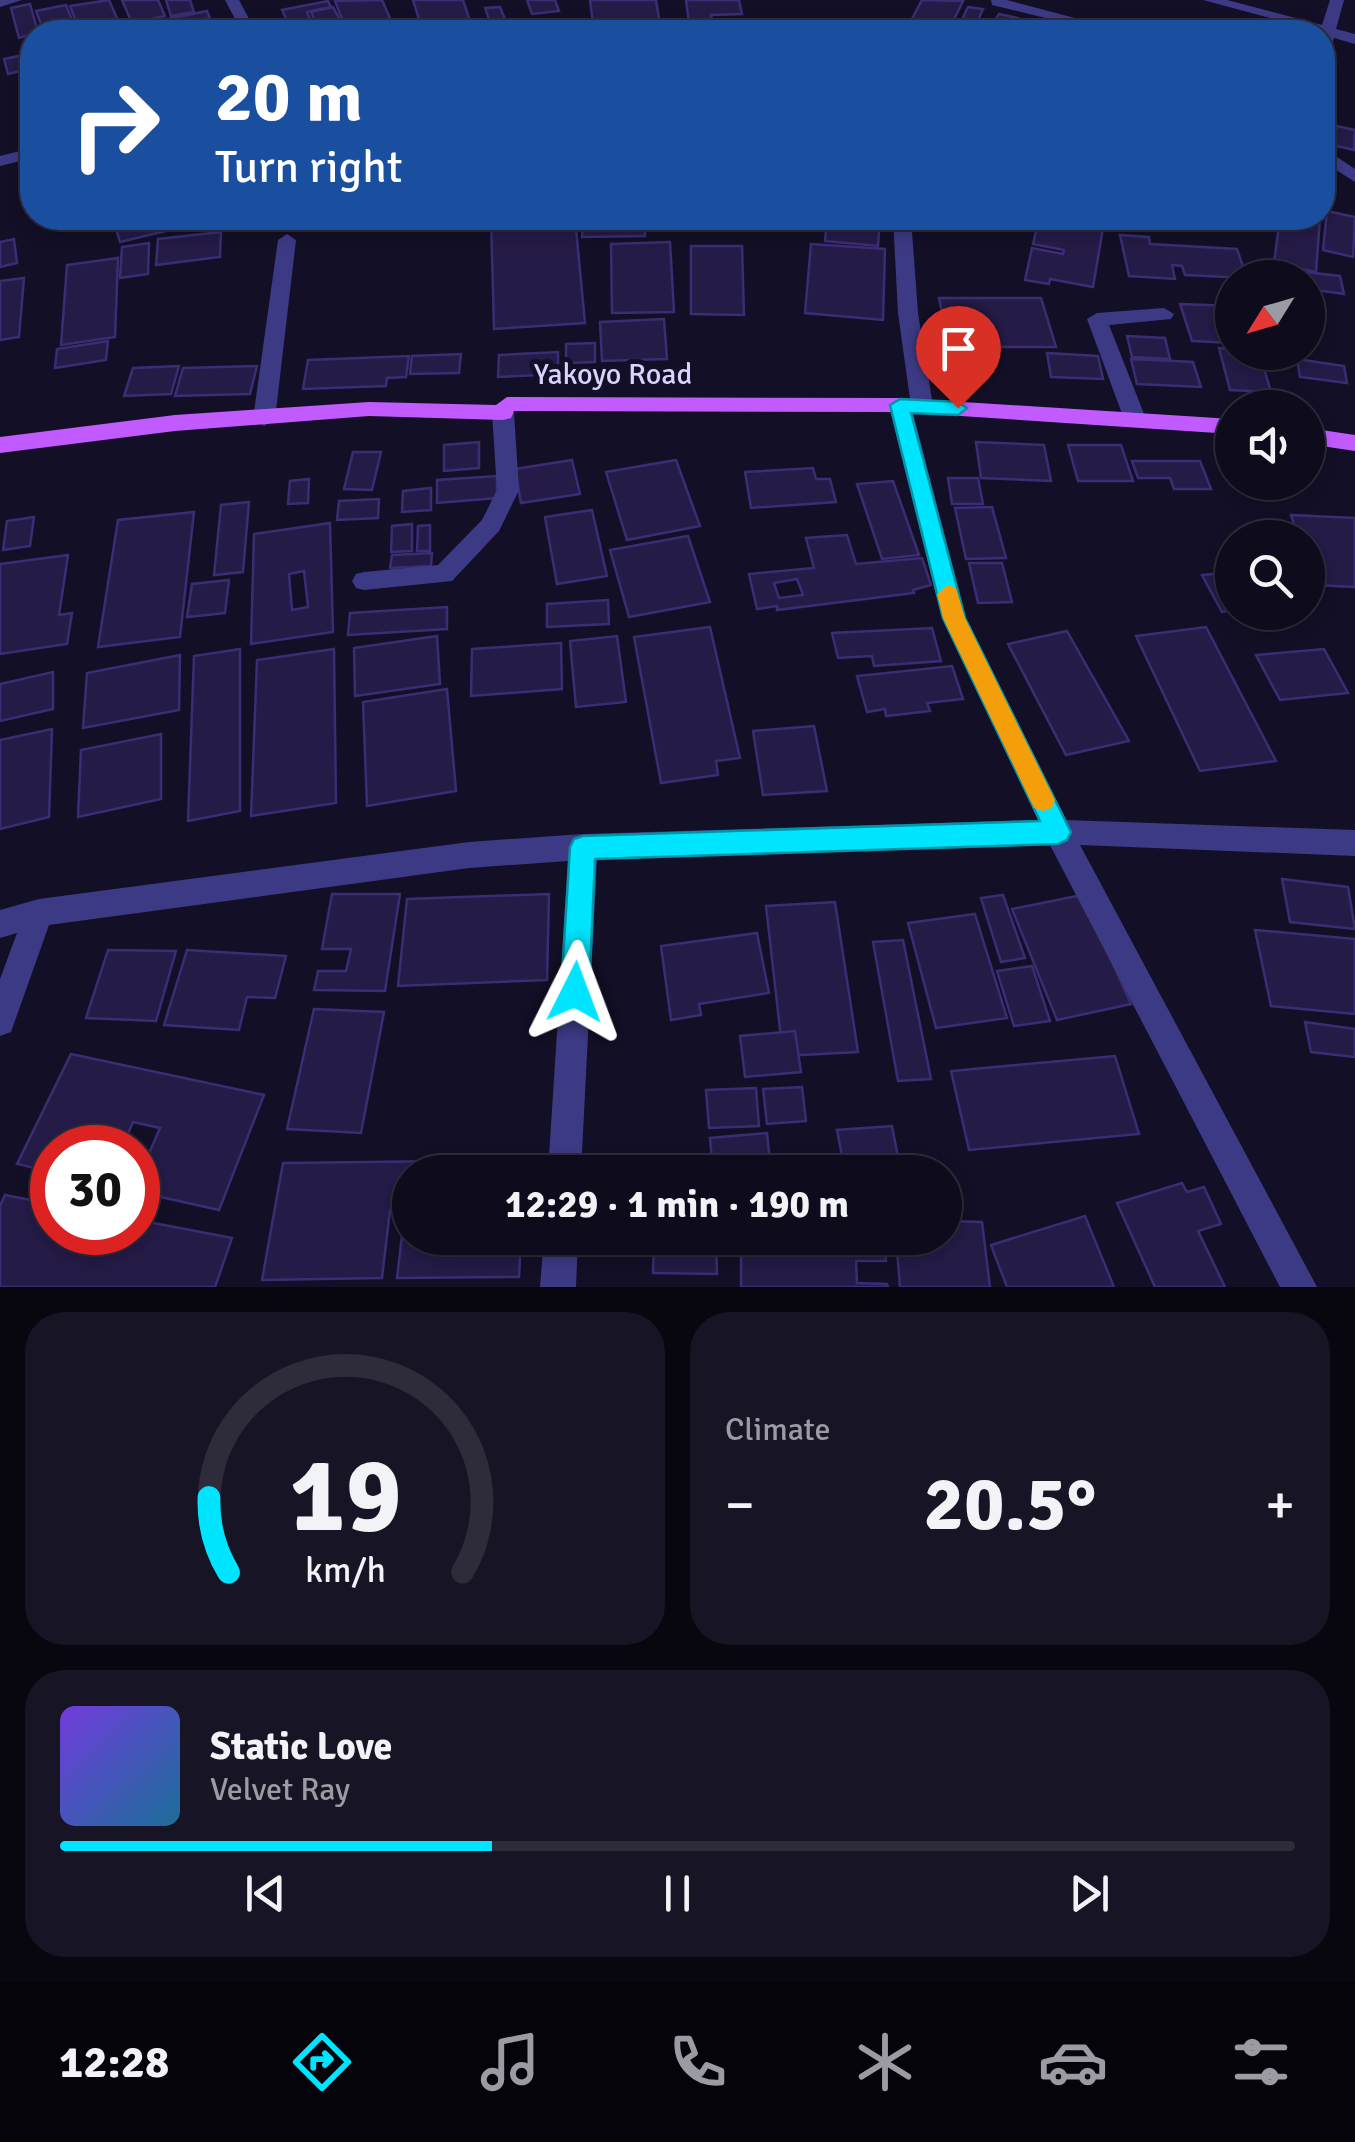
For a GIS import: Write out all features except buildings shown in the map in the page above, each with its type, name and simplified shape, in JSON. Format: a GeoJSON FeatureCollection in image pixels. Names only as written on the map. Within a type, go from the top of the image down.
{"type":"FeatureCollection","features":[{"type":"Feature","properties":{"kind":"main road","name":"Yakoyo Road"},"geometry":{"type":"LineString","coordinates":[[0,446],[174,423],[369,409],[503,413],[507,404],[911,406],[1215,425]]}},
{"type":"Feature","properties":{"kind":"main road"},"geometry":{"type":"LineString","coordinates":[[1325,438],[1355,442]]}},
{"type":"Feature","properties":{"kind":"street"},"geometry":{"type":"LineString","coordinates":[[0,3],[14,0]]}},
{"type":"Feature","properties":{"kind":"street"},"geometry":{"type":"LineString","coordinates":[[1210,0],[1289,20]]}},
{"type":"Feature","properties":{"kind":"street"},"geometry":{"type":"LineString","coordinates":[[997,2],[1071,20]]}},
{"type":"Feature","properties":{"kind":"street"},"geometry":{"type":"LineString","coordinates":[[903,230],[911,406],[954,618],[1058,832],[1298,1287]]}},
{"type":"Feature","properties":{"kind":"street"},"geometry":{"type":"LineString","coordinates":[[264,419],[287,240]]}},
{"type":"Feature","properties":{"kind":"street"},"geometry":{"type":"LineString","coordinates":[[1135,418],[1096,319],[1164,314]]}},
{"type":"Feature","properties":{"kind":"street"},"geometry":{"type":"LineString","coordinates":[[364,581],[444,574],[491,526],[508,490],[503,413]]}},
{"type":"Feature","properties":{"kind":"street"},"geometry":{"type":"LineString","coordinates":[[0,924],[39,913],[469,855],[583,847],[1058,832],[1355,842]]}},
{"type":"Feature","properties":{"kind":"street"},"geometry":{"type":"LineString","coordinates":[[566,1155],[583,847]]}},
{"type":"Feature","properties":{"kind":"street"},"geometry":{"type":"LineString","coordinates":[[0,1021],[39,913]]}},
{"type":"Feature","properties":{"kind":"street"},"geometry":{"type":"LineString","coordinates":[[558,1287],[560,1255]]}},
{"type":"Feature","properties":{"kind":"slow traffic"},"geometry":{"type":"LineString","coordinates":[[948,594],[954,618],[1043,800]]}},
{"type":"Feature","properties":{"kind":"route"},"geometry":{"type":"LineString","coordinates":[[575,992],[583,847],[1058,832],[954,618],[900,405],[958,408]]}}]}
